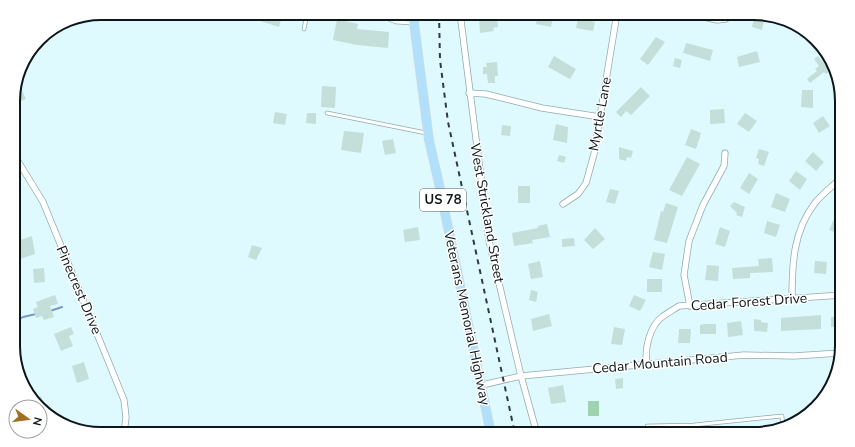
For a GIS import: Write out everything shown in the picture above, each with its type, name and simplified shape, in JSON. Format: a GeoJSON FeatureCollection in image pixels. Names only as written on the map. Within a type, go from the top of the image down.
{"type":"FeatureCollection","features":[{"type":"Feature","properties":{"kind":"main road","name":"Veterans Memorial Highway"},"geometry":{"type":"LineString","coordinates":[[414,20],[428,133],[490,427]]}},
{"type":"Feature","properties":{"kind":"street","name":"West Strickland Street"},"geometry":{"type":"LineString","coordinates":[[461,20],[489,242],[520,376],[535,427]]}},
{"type":"Feature","properties":{"kind":"street","name":"Myrtle Lane"},"geometry":{"type":"LineString","coordinates":[[563,204],[578,194],[586,183],[594,154],[616,20]]}},
{"type":"Feature","properties":{"kind":"street"},"geometry":{"type":"LineString","coordinates":[[469,93],[486,94],[542,108],[600,117]]}},
{"type":"Feature","properties":{"kind":"street"},"geometry":{"type":"LineString","coordinates":[[690,306],[684,275],[689,241],[703,205],[724,166],[725,154]]}},
{"type":"Feature","properties":{"kind":"street","name":"Pinecrest Drive"},"geometry":{"type":"LineString","coordinates":[[20,165],[42,202],[124,400],[126,417],[125,427]]}},
{"type":"Feature","properties":{"kind":"street"},"geometry":{"type":"LineString","coordinates":[[792,299],[792,261],[802,223],[815,203],[835,184]]}},
{"type":"Feature","properties":{"kind":"street","name":"Cedar Forest Drive"},"geometry":{"type":"LineString","coordinates":[[647,364],[645,355],[650,334],[661,318],[678,306],[835,296]]}},
{"type":"Feature","properties":{"kind":"street","name":"Cedar Mountain Road"},"geometry":{"type":"LineString","coordinates":[[482,385],[520,376],[744,355],[794,356],[834,353]]}},
{"type":"Feature","properties":{"kind":"lane"},"geometry":{"type":"LineString","coordinates":[[304,29],[306,20]]}},
{"type":"Feature","properties":{"kind":"lane"},"geometry":{"type":"LineString","coordinates":[[390,20],[396,22],[414,23]]}},
{"type":"Feature","properties":{"kind":"lane"},"geometry":{"type":"LineString","coordinates":[[327,113],[428,133]]}},
{"type":"Feature","properties":{"kind":"lane"},"geometry":{"type":"LineString","coordinates":[[647,426],[694,424],[782,416],[783,422]]}},
{"type":"Feature","properties":{"kind":"green space"},"geometry":{"type":"Polygon","coordinates":[[[588,401],[599,401],[599,416],[588,416],[588,401]]]}},
{"type":"Feature","properties":{"kind":"building"},"geometry":{"type":"Polygon","coordinates":[[[257,20],[281,20],[279,27],[257,20]]]}},
{"type":"Feature","properties":{"kind":"building"},"geometry":{"type":"Polygon","coordinates":[[[337,20],[358,24],[357,29],[389,32],[388,48],[357,45],[333,40],[337,20]]]}},
{"type":"Feature","properties":{"kind":"building"},"geometry":{"type":"Polygon","coordinates":[[[479,20],[497,20],[498,27],[493,28],[494,31],[480,33],[479,20]]]}},
{"type":"Feature","properties":{"kind":"building"},"geometry":{"type":"Polygon","coordinates":[[[537,20],[552,20],[551,27],[536,24],[537,20]]]}},
{"type":"Feature","properties":{"kind":"building"},"geometry":{"type":"Polygon","coordinates":[[[578,20],[595,22],[593,31],[576,28],[578,20]]]}},
{"type":"Feature","properties":{"kind":"building"},"geometry":{"type":"Polygon","coordinates":[[[754,20],[764,21],[762,30],[752,27],[754,20]]]}},
{"type":"Feature","properties":{"kind":"building"},"geometry":{"type":"Polygon","coordinates":[[[656,37],[665,42],[648,65],[640,59],[656,37]]]}},
{"type":"Feature","properties":{"kind":"building"},"geometry":{"type":"Polygon","coordinates":[[[686,43],[713,50],[710,61],[683,53],[686,43]]]}},
{"type":"Feature","properties":{"kind":"building"},"geometry":{"type":"Polygon","coordinates":[[[757,51],[760,62],[739,67],[737,57],[757,51]]]}},
{"type":"Feature","properties":{"kind":"building"},"geometry":{"type":"Polygon","coordinates":[[[554,56],[576,69],[570,79],[548,67],[554,56]]]}},
{"type":"Feature","properties":{"kind":"building"},"geometry":{"type":"Polygon","coordinates":[[[818,56],[829,71],[826,74],[824,72],[810,83],[807,79],[817,71],[815,69],[819,66],[814,59],[818,56]]]}},
{"type":"Feature","properties":{"kind":"building"},"geometry":{"type":"Polygon","coordinates":[[[675,58],[682,60],[680,68],[673,66],[675,58]]]}},
{"type":"Feature","properties":{"kind":"building"},"geometry":{"type":"Polygon","coordinates":[[[497,62],[498,76],[495,76],[495,83],[488,83],[487,74],[483,74],[483,67],[487,67],[486,63],[497,62]]]}},
{"type":"Feature","properties":{"kind":"building"},"geometry":{"type":"Polygon","coordinates":[[[322,86],[336,87],[335,108],[321,107],[322,86]]]}},
{"type":"Feature","properties":{"kind":"building"},"geometry":{"type":"Polygon","coordinates":[[[641,87],[650,96],[631,115],[626,111],[621,117],[616,112],[641,87]]]}},
{"type":"Feature","properties":{"kind":"building"},"geometry":{"type":"Polygon","coordinates":[[[21,89],[26,99],[20,101],[21,89]]]}},
{"type":"Feature","properties":{"kind":"building"},"geometry":{"type":"Polygon","coordinates":[[[802,90],[813,90],[813,108],[801,107],[802,90]]]}},
{"type":"Feature","properties":{"kind":"building"},"geometry":{"type":"Polygon","coordinates":[[[724,109],[725,123],[710,124],[710,110],[724,109]]]}},
{"type":"Feature","properties":{"kind":"building"},"geometry":{"type":"Polygon","coordinates":[[[275,112],[287,114],[285,125],[273,123],[275,112]]]}},
{"type":"Feature","properties":{"kind":"building"},"geometry":{"type":"Polygon","coordinates":[[[307,113],[316,113],[316,124],[306,123],[307,113]]]}},
{"type":"Feature","properties":{"kind":"building"},"geometry":{"type":"Polygon","coordinates":[[[745,113],[757,121],[749,132],[737,124],[745,113]]]}},
{"type":"Feature","properties":{"kind":"building"},"geometry":{"type":"Polygon","coordinates":[[[823,116],[830,126],[819,133],[813,123],[823,116]]]}},
{"type":"Feature","properties":{"kind":"building"},"geometry":{"type":"Polygon","coordinates":[[[556,124],[568,127],[567,143],[553,140],[556,124]]]}},
{"type":"Feature","properties":{"kind":"building"},"geometry":{"type":"Polygon","coordinates":[[[502,125],[511,126],[510,136],[501,135],[502,125]]]}},
{"type":"Feature","properties":{"kind":"building"},"geometry":{"type":"Polygon","coordinates":[[[691,129],[701,133],[696,149],[685,145],[691,129]]]}},
{"type":"Feature","properties":{"kind":"building"},"geometry":{"type":"Polygon","coordinates":[[[344,131],[364,133],[361,153],[341,150],[344,131]]]}},
{"type":"Feature","properties":{"kind":"building"},"geometry":{"type":"Polygon","coordinates":[[[393,139],[396,153],[385,155],[382,141],[393,139]]]}},
{"type":"Feature","properties":{"kind":"building"},"geometry":{"type":"Polygon","coordinates":[[[619,147],[633,151],[631,158],[627,157],[626,161],[619,159],[619,147]]]}},
{"type":"Feature","properties":{"kind":"building"},"geometry":{"type":"Polygon","coordinates":[[[759,149],[769,152],[764,166],[758,164],[759,159],[756,158],[759,149]]]}},
{"type":"Feature","properties":{"kind":"building"},"geometry":{"type":"Polygon","coordinates":[[[813,152],[824,162],[816,171],[805,161],[813,152]]]}},
{"type":"Feature","properties":{"kind":"building"},"geometry":{"type":"Polygon","coordinates":[[[559,155],[566,157],[564,163],[557,161],[559,155]]]}},
{"type":"Feature","properties":{"kind":"building"},"geometry":{"type":"Polygon","coordinates":[[[687,157],[700,164],[682,196],[669,190],[687,157]]]}},
{"type":"Feature","properties":{"kind":"building"},"geometry":{"type":"Polygon","coordinates":[[[796,171],[807,179],[800,190],[789,181],[796,171]]]}},
{"type":"Feature","properties":{"kind":"building"},"geometry":{"type":"Polygon","coordinates":[[[749,173],[758,179],[749,194],[740,188],[749,173]]]}},
{"type":"Feature","properties":{"kind":"building"},"geometry":{"type":"Polygon","coordinates":[[[518,186],[530,186],[530,203],[518,203],[518,186]]]}},
{"type":"Feature","properties":{"kind":"building"},"geometry":{"type":"Polygon","coordinates":[[[610,189],[619,191],[615,204],[606,202],[610,189]]]}},
{"type":"Feature","properties":{"kind":"building"},"geometry":{"type":"Polygon","coordinates":[[[776,193],[790,199],[785,212],[771,207],[776,193]]]}},
{"type":"Feature","properties":{"kind":"building"},"geometry":{"type":"Polygon","coordinates":[[[734,202],[745,207],[742,217],[736,215],[737,213],[730,206],[734,202]]]}},
{"type":"Feature","properties":{"kind":"building"},"geometry":{"type":"Polygon","coordinates":[[[666,203],[678,207],[667,243],[654,240],[661,211],[663,212],[666,203]]]}},
{"type":"Feature","properties":{"kind":"building"},"geometry":{"type":"Polygon","coordinates":[[[835,217],[835,232],[829,230],[835,217]]]}},
{"type":"Feature","properties":{"kind":"building"},"geometry":{"type":"Polygon","coordinates":[[[767,221],[780,225],[776,237],[764,233],[767,221]]]}},
{"type":"Feature","properties":{"kind":"building"},"geometry":{"type":"Polygon","coordinates":[[[547,224],[550,237],[532,240],[533,243],[514,246],[512,233],[538,228],[538,226],[547,224]]]}},
{"type":"Feature","properties":{"kind":"building"},"geometry":{"type":"Polygon","coordinates":[[[418,227],[420,240],[405,242],[403,230],[418,227]]]}},
{"type":"Feature","properties":{"kind":"building"},"geometry":{"type":"Polygon","coordinates":[[[720,227],[730,231],[725,247],[715,244],[720,227]]]}},
{"type":"Feature","properties":{"kind":"building"},"geometry":{"type":"Polygon","coordinates":[[[595,228],[605,239],[593,249],[584,240],[595,228]]]}},
{"type":"Feature","properties":{"kind":"building"},"geometry":{"type":"Polygon","coordinates":[[[32,236],[35,254],[20,259],[20,240],[32,236]]]}},
{"type":"Feature","properties":{"kind":"building"},"geometry":{"type":"Polygon","coordinates":[[[574,238],[575,246],[562,247],[562,239],[574,238]]]}},
{"type":"Feature","properties":{"kind":"building"},"geometry":{"type":"Polygon","coordinates":[[[252,245],[262,248],[256,260],[248,257],[252,245]]]}},
{"type":"Feature","properties":{"kind":"building"},"geometry":{"type":"Polygon","coordinates":[[[653,252],[665,254],[662,270],[649,267],[653,252]]]}},
{"type":"Feature","properties":{"kind":"building"},"geometry":{"type":"Polygon","coordinates":[[[772,258],[773,272],[750,273],[750,278],[733,279],[732,268],[759,266],[758,259],[772,258]]]}},
{"type":"Feature","properties":{"kind":"building"},"geometry":{"type":"Polygon","coordinates":[[[540,261],[543,277],[531,279],[528,264],[540,261]]]}},
{"type":"Feature","properties":{"kind":"building"},"geometry":{"type":"Polygon","coordinates":[[[815,261],[827,262],[826,274],[814,273],[815,261]]]}},
{"type":"Feature","properties":{"kind":"building"},"geometry":{"type":"Polygon","coordinates":[[[707,265],[719,266],[718,281],[705,280],[707,265]]]}},
{"type":"Feature","properties":{"kind":"building"},"geometry":{"type":"Polygon","coordinates":[[[44,268],[45,282],[34,283],[33,269],[44,268]]]}},
{"type":"Feature","properties":{"kind":"building"},"geometry":{"type":"Polygon","coordinates":[[[647,279],[662,279],[662,292],[647,292],[647,279]]]}},
{"type":"Feature","properties":{"kind":"building"},"geometry":{"type":"Polygon","coordinates":[[[531,290],[538,292],[536,302],[529,300],[531,290]]]}},
{"type":"Feature","properties":{"kind":"building"},"geometry":{"type":"Polygon","coordinates":[[[55,295],[58,304],[50,306],[54,317],[44,320],[42,316],[36,318],[33,309],[38,307],[36,302],[55,295]]]}},
{"type":"Feature","properties":{"kind":"building"},"geometry":{"type":"Polygon","coordinates":[[[634,295],[646,300],[640,311],[629,306],[634,295]]]}},
{"type":"Feature","properties":{"kind":"building"},"geometry":{"type":"Polygon","coordinates":[[[549,314],[552,326],[533,331],[531,319],[549,314]]]}},
{"type":"Feature","properties":{"kind":"building"},"geometry":{"type":"Polygon","coordinates":[[[821,315],[821,329],[781,331],[781,318],[821,315]]]}},
{"type":"Feature","properties":{"kind":"building"},"geometry":{"type":"Polygon","coordinates":[[[831,317],[835,317],[835,327],[831,327],[831,317]]]}},
{"type":"Feature","properties":{"kind":"building"},"geometry":{"type":"Polygon","coordinates":[[[754,319],[768,323],[767,332],[754,331],[754,319]]]}},
{"type":"Feature","properties":{"kind":"building"},"geometry":{"type":"Polygon","coordinates":[[[741,321],[743,335],[728,337],[727,323],[741,321]]]}},
{"type":"Feature","properties":{"kind":"building"},"geometry":{"type":"Polygon","coordinates":[[[716,324],[716,334],[700,334],[700,325],[716,324]]]}},
{"type":"Feature","properties":{"kind":"building"},"geometry":{"type":"Polygon","coordinates":[[[71,327],[74,334],[69,336],[73,346],[61,351],[54,334],[71,327]]]}},
{"type":"Feature","properties":{"kind":"building"},"geometry":{"type":"Polygon","coordinates":[[[614,327],[625,329],[622,345],[611,344],[614,327]]]}},
{"type":"Feature","properties":{"kind":"building"},"geometry":{"type":"Polygon","coordinates":[[[679,329],[691,329],[690,343],[678,343],[679,329]]]}},
{"type":"Feature","properties":{"kind":"building"},"geometry":{"type":"Polygon","coordinates":[[[84,362],[89,379],[77,383],[72,366],[84,362]]]}},
{"type":"Feature","properties":{"kind":"building"},"geometry":{"type":"Polygon","coordinates":[[[623,378],[623,388],[616,389],[615,379],[623,378]]]}},
{"type":"Feature","properties":{"kind":"building"},"geometry":{"type":"Polygon","coordinates":[[[563,385],[566,402],[551,404],[548,388],[563,385]]]}},
{"type":"Feature","properties":{"kind":"waterway"},"geometry":{"type":"LineString","coordinates":[[50,311],[62,307]]}},
{"type":"Feature","properties":{"kind":"waterway"},"geometry":{"type":"LineString","coordinates":[[20,319],[36,314]]}},
{"type":"Feature","properties":{"kind":"railway"},"geometry":{"type":"LineString","coordinates":[[439,20],[440,60],[448,122],[513,427]]}}]}
